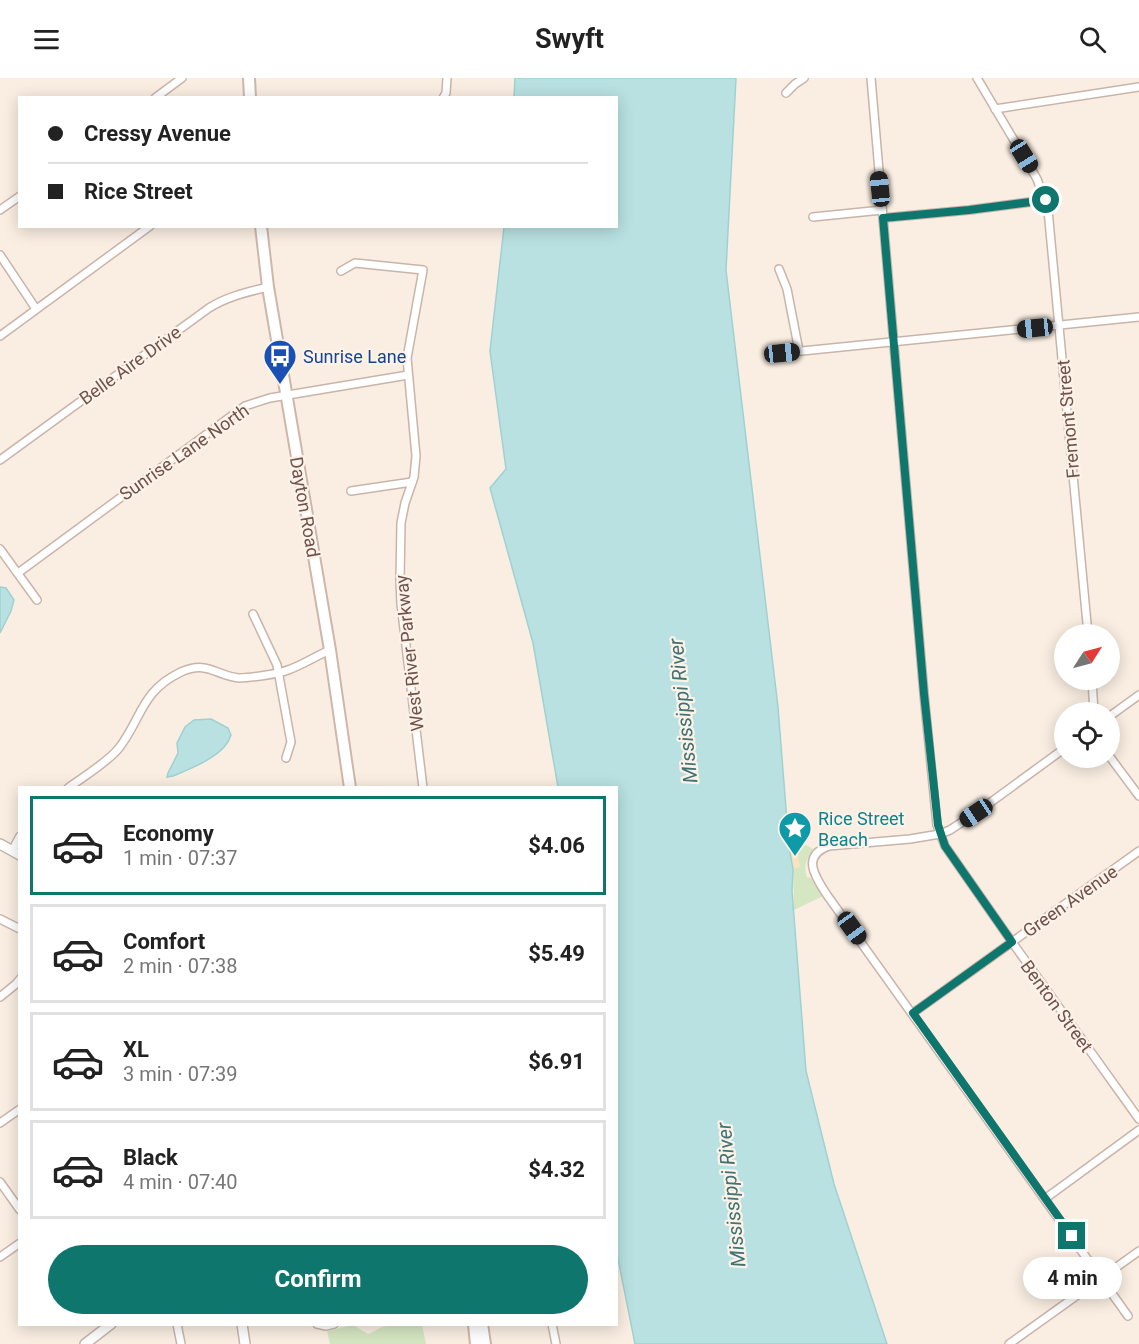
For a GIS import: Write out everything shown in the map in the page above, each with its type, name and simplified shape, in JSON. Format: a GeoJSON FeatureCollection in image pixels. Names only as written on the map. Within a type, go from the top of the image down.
{"type":"FeatureCollection","features":[{"type":"Feature","properties":{"kind":"main road"},"geometry":{"type":"LineString","coordinates":[[249,78],[250,96]]}},
{"type":"Feature","properties":{"kind":"main road","name":"Dayton Road"},"geometry":{"type":"LineString","coordinates":[[261,228],[268,286],[330,650],[350,786]]}},
{"type":"Feature","properties":{"kind":"main road"},"geometry":{"type":"LineString","coordinates":[[474,1326],[476,1344]]}},
{"type":"Feature","properties":{"kind":"main road"},"geometry":{"type":"LineString","coordinates":[[482,1326],[485,1344]]}},
{"type":"Feature","properties":{"kind":"street"},"geometry":{"type":"LineString","coordinates":[[158,96],[182,78]]}},
{"type":"Feature","properties":{"kind":"street"},"geometry":{"type":"LineString","coordinates":[[444,96],[447,78]]}},
{"type":"Feature","properties":{"kind":"street"},"geometry":{"type":"LineString","coordinates":[[786,93],[804,78]]}},
{"type":"Feature","properties":{"kind":"street","name":"Benton Street"},"geometry":{"type":"LineString","coordinates":[[871,78],[924,694],[935,809],[940,834],[945,846],[1012,942],[1139,1119]]}},
{"type":"Feature","properties":{"kind":"street","name":"Fremont Street"},"geometry":{"type":"LineString","coordinates":[[977,78],[1033,171],[1046,200],[1087,624]]}},
{"type":"Feature","properties":{"kind":"street"},"geometry":{"type":"LineString","coordinates":[[995,109],[1139,87]]}},
{"type":"Feature","properties":{"kind":"street"},"geometry":{"type":"LineString","coordinates":[[0,210],[18,197]]}},
{"type":"Feature","properties":{"kind":"street"},"geometry":{"type":"LineString","coordinates":[[813,217],[969,210],[1046,200]]}},
{"type":"Feature","properties":{"kind":"street"},"geometry":{"type":"LineString","coordinates":[[0,336],[147,228]]}},
{"type":"Feature","properties":{"kind":"street"},"geometry":{"type":"LineString","coordinates":[[0,255],[36,309]]}},
{"type":"Feature","properties":{"kind":"street","name":"West River Parkway"},"geometry":{"type":"LineString","coordinates":[[341,271],[355,263],[423,270],[407,358],[416,456],[415,469],[401,523],[400,597],[423,786]]}},
{"type":"Feature","properties":{"kind":"street"},"geometry":{"type":"LineString","coordinates":[[779,269],[787,289],[799,351]]}},
{"type":"Feature","properties":{"kind":"street","name":"Belle Aire Drive"},"geometry":{"type":"LineString","coordinates":[[0,460],[221,300],[268,286]]}},
{"type":"Feature","properties":{"kind":"street"},"geometry":{"type":"LineString","coordinates":[[782,353],[1139,317]]}},
{"type":"Feature","properties":{"kind":"street","name":"Sunrise Lane North"},"geometry":{"type":"LineString","coordinates":[[18,573],[234,413],[256,402],[274,397],[408,375]]}},
{"type":"Feature","properties":{"kind":"street"},"geometry":{"type":"LineString","coordinates":[[351,491],[412,482]]}},
{"type":"Feature","properties":{"kind":"street"},"geometry":{"type":"LineString","coordinates":[[0,549],[37,600]]}},
{"type":"Feature","properties":{"kind":"street"},"geometry":{"type":"LineString","coordinates":[[254,614],[274,655],[279,672],[291,742],[286,758]]}},
{"type":"Feature","properties":{"kind":"street"},"geometry":{"type":"LineString","coordinates":[[71,786],[118,750],[150,695],[182,672],[202,667],[239,678],[287,671],[330,650]]}},
{"type":"Feature","properties":{"kind":"street"},"geometry":{"type":"LineString","coordinates":[[1120,709],[1139,695]]}},
{"type":"Feature","properties":{"kind":"street"},"geometry":{"type":"LineString","coordinates":[[1054,756],[950,830],[910,839],[829,846],[818,853],[812,867],[814,875],[827,895],[1046,1198],[1128,1316]]}},
{"type":"Feature","properties":{"kind":"street"},"geometry":{"type":"LineString","coordinates":[[1118,768],[1139,796]]}},
{"type":"Feature","properties":{"kind":"street"},"geometry":{"type":"LineString","coordinates":[[0,844],[16,853]]}},
{"type":"Feature","properties":{"kind":"street","name":"Green Avenue"},"geometry":{"type":"LineString","coordinates":[[913,1013],[1139,851]]}},
{"type":"Feature","properties":{"kind":"street"},"geometry":{"type":"LineString","coordinates":[[0,919],[18,928]]}},
{"type":"Feature","properties":{"kind":"street"},"geometry":{"type":"LineString","coordinates":[[0,997],[18,982]]}},
{"type":"Feature","properties":{"kind":"street"},"geometry":{"type":"LineString","coordinates":[[0,1123],[18,1110]]}},
{"type":"Feature","properties":{"kind":"street"},"geometry":{"type":"LineString","coordinates":[[1046,1198],[1139,1130]]}},
{"type":"Feature","properties":{"kind":"street"},"geometry":{"type":"LineString","coordinates":[[0,1182],[18,1207]]}},
{"type":"Feature","properties":{"kind":"street"},"geometry":{"type":"LineString","coordinates":[[0,1257],[18,1244]]}},
{"type":"Feature","properties":{"kind":"street"},"geometry":{"type":"LineString","coordinates":[[1009,1344],[1139,1251]]}},
{"type":"Feature","properties":{"kind":"street"},"geometry":{"type":"LineString","coordinates":[[85,1344],[105,1326]]}},
{"type":"Feature","properties":{"kind":"street"},"geometry":{"type":"LineString","coordinates":[[177,1326],[181,1344]]}},
{"type":"Feature","properties":{"kind":"street"},"geometry":{"type":"LineString","coordinates":[[242,1326],[245,1344]]}},
{"type":"Feature","properties":{"kind":"street"},"geometry":{"type":"LineString","coordinates":[[552,1326],[556,1344]]}},
{"type":"Feature","properties":{"kind":"green space"},"geometry":{"type":"Polygon","coordinates":[[[804,844],[813,849],[805,869],[807,877],[811,878],[823,896],[794,910],[793,869],[789,845],[804,844]]]}},
{"type":"Feature","properties":{"kind":"green space"},"geometry":{"type":"Polygon","coordinates":[[[355,1326],[368,1334],[387,1326],[422,1326],[426,1344],[330,1344],[327,1331],[355,1326]]]}},
{"type":"Feature","properties":{"kind":"sand","name":"Rice Street Beach"},"geometry":{"type":"Polygon","coordinates":[[[797,846],[800,867],[793,869],[789,847],[797,846]]]}},
{"type":"Feature","properties":{"kind":"water","name":"Mississippi River"},"geometry":{"type":"Polygon","coordinates":[[[515,78],[736,78],[726,270],[778,707],[789,847],[793,869],[792,891],[806,1071],[834,1184],[887,1344],[635,1344],[618,1259],[618,786],[558,786],[533,643],[490,488],[506,469],[490,351],[504,228],[618,228],[618,96],[514,96],[515,78]]]}},
{"type":"Feature","properties":{"kind":"water"},"geometry":{"type":"Polygon","coordinates":[[[0,587],[6,588],[14,600],[0,633],[0,587]]]}},
{"type":"Feature","properties":{"kind":"water"},"geometry":{"type":"Polygon","coordinates":[[[211,719],[228,728],[231,735],[228,742],[207,760],[167,777],[178,753],[177,743],[185,727],[194,720],[211,719]]]}},
{"type":"Feature","properties":{"kind":"place","name":"Sunrise Lane"},"geometry":{"type":"Point","coordinates":[280,385]}},
{"type":"Feature","properties":{"kind":"place","name":"Rice Street Beach"},"geometry":{"type":"Point","coordinates":[795,857]}},
{"type":"Feature","properties":{"kind":"route"},"geometry":{"type":"LineString","coordinates":[[1046,200],[883,218],[924,694],[938,825],[945,846],[1012,942],[913,1013],[1072,1236]]}}]}
